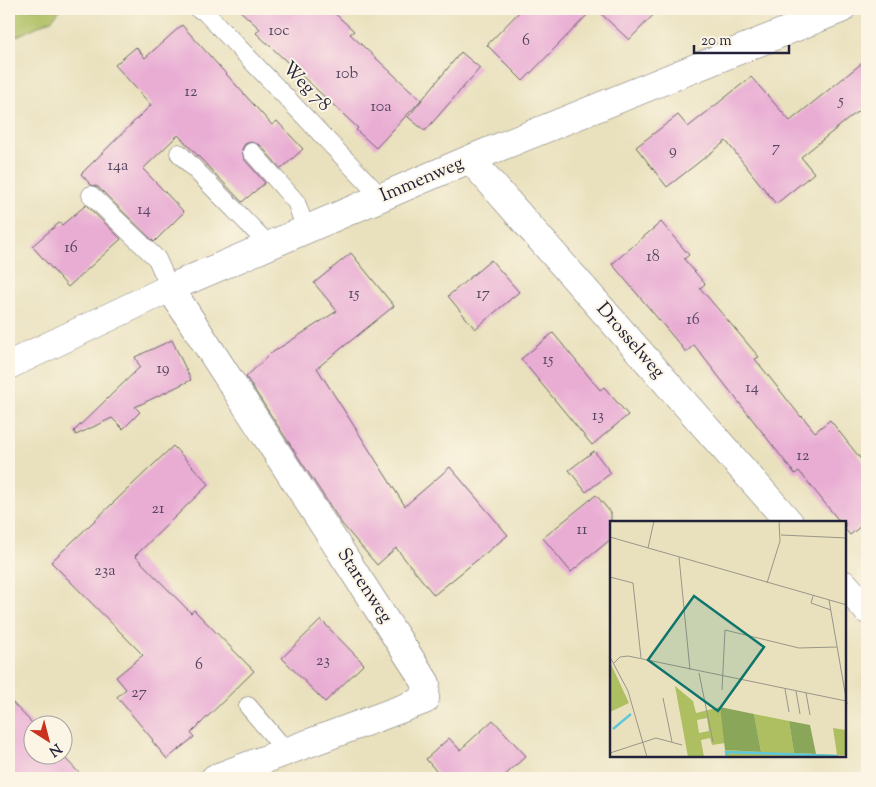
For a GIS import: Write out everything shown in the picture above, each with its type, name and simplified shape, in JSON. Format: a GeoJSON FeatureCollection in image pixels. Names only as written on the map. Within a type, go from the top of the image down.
{"type":"FeatureCollection","features":[{"type":"Feature","properties":{"kind":"street","name":"Immenweg"},"geometry":{"type":"LineString","coordinates":[[9,365],[170,288],[381,197],[470,159],[841,9]]}},
{"type":"Feature","properties":{"kind":"street","name":"Drosselweg"},"geometry":{"type":"LineString","coordinates":[[470,159],[788,521]]}},
{"type":"Feature","properties":{"kind":"street","name":"Starenweg"},"geometry":{"type":"LineString","coordinates":[[170,288],[426,683],[425,700],[215,778]]}},
{"type":"Feature","properties":{"kind":"street"},"geometry":{"type":"LineString","coordinates":[[846,586],[867,610]]}},
{"type":"Feature","properties":{"kind":"lane","name":"Weg 78"},"geometry":{"type":"LineString","coordinates":[[198,9],[204,11],[381,197]]}},
{"type":"Feature","properties":{"kind":"lane"},"geometry":{"type":"LineString","coordinates":[[252,152],[296,202],[306,230]]}},
{"type":"Feature","properties":{"kind":"lane"},"geometry":{"type":"LineString","coordinates":[[179,153],[269,246]]}},
{"type":"Feature","properties":{"kind":"lane"},"geometry":{"type":"LineString","coordinates":[[91,195],[157,259],[170,288]]}},
{"type":"Feature","properties":{"kind":"lane"},"geometry":{"type":"LineString","coordinates":[[248,706],[286,752]]}},
{"type":"Feature","properties":{"kind":"green space"},"geometry":{"type":"Polygon","coordinates":[[[9,9],[60,9],[53,19],[9,40],[9,9]]]}},
{"type":"Feature","properties":{"kind":"building"},"geometry":{"type":"Polygon","coordinates":[[[238,9],[330,9],[354,31],[350,34],[421,100],[376,148],[356,130],[358,128],[256,33],[260,29],[238,9]]]}},
{"type":"Feature","properties":{"kind":"building"},"geometry":{"type":"Polygon","coordinates":[[[522,9],[593,9],[523,81],[487,45],[522,9]]]}},
{"type":"Feature","properties":{"kind":"building"},"geometry":{"type":"Polygon","coordinates":[[[596,9],[659,9],[629,40],[596,9]]]}},
{"type":"Feature","properties":{"kind":"building"},"geometry":{"type":"Polygon","coordinates":[[[182,25],[272,125],[277,121],[303,149],[281,169],[260,145],[250,142],[245,144],[242,149],[244,159],[265,183],[242,202],[178,135],[143,169],[184,212],[154,242],[98,187],[91,185],[81,174],[151,105],[115,65],[136,47],[145,58],[182,25]]]}},
{"type":"Feature","properties":{"kind":"building"},"geometry":{"type":"Polygon","coordinates":[[[461,52],[480,68],[425,131],[408,117],[461,52]]]}},
{"type":"Feature","properties":{"kind":"building"},"geometry":{"type":"Polygon","coordinates":[[[867,59],[867,104],[801,157],[814,173],[776,204],[726,141],[667,187],[636,147],[678,115],[688,127],[751,77],[790,121],[867,59]]]}},
{"type":"Feature","properties":{"kind":"building"},"geometry":{"type":"Polygon","coordinates":[[[86,205],[121,239],[68,287],[32,246],[59,223],[62,225],[86,205]]]}},
{"type":"Feature","properties":{"kind":"building"},"geometry":{"type":"Polygon","coordinates":[[[661,222],[689,255],[684,259],[705,284],[700,288],[759,357],[755,359],[801,417],[815,432],[830,420],[867,467],[867,521],[850,535],[846,530],[846,521],[839,521],[799,471],[795,474],[694,345],[686,352],[612,264],[661,222]]]}},
{"type":"Feature","properties":{"kind":"building"},"geometry":{"type":"Polygon","coordinates":[[[351,253],[394,306],[317,368],[405,506],[450,467],[508,535],[434,595],[396,548],[377,565],[342,524],[246,377],[270,354],[337,311],[314,283],[351,253]]]}},
{"type":"Feature","properties":{"kind":"building"},"geometry":{"type":"Polygon","coordinates":[[[491,260],[519,292],[475,329],[448,296],[491,260]]]}},
{"type":"Feature","properties":{"kind":"building"},"geometry":{"type":"Polygon","coordinates":[[[553,333],[600,390],[604,387],[628,415],[592,445],[521,359],[553,333]]]}},
{"type":"Feature","properties":{"kind":"building"},"geometry":{"type":"Polygon","coordinates":[[[172,340],[191,380],[135,407],[140,412],[123,429],[112,418],[76,435],[74,431],[140,367],[135,357],[172,340]]]}},
{"type":"Feature","properties":{"kind":"building"},"geometry":{"type":"Polygon","coordinates":[[[173,446],[209,484],[135,556],[191,613],[194,610],[254,671],[191,733],[194,737],[167,759],[117,697],[126,689],[116,677],[143,655],[51,562],[173,446]]]}},
{"type":"Feature","properties":{"kind":"building"},"geometry":{"type":"Polygon","coordinates":[[[594,451],[611,473],[586,492],[569,470],[594,451]]]}},
{"type":"Feature","properties":{"kind":"building"},"geometry":{"type":"Polygon","coordinates":[[[596,495],[611,513],[610,540],[571,572],[543,538],[596,495]]]}},
{"type":"Feature","properties":{"kind":"building"},"geometry":{"type":"Polygon","coordinates":[[[321,620],[364,664],[325,702],[282,658],[321,620]]]}},
{"type":"Feature","properties":{"kind":"building"},"geometry":{"type":"Polygon","coordinates":[[[9,699],[23,714],[22,764],[71,764],[84,778],[9,778],[9,699]]]}},
{"type":"Feature","properties":{"kind":"building"},"geometry":{"type":"Polygon","coordinates":[[[493,720],[526,756],[502,778],[430,778],[437,772],[426,759],[449,738],[460,750],[493,720]]]}}]}
